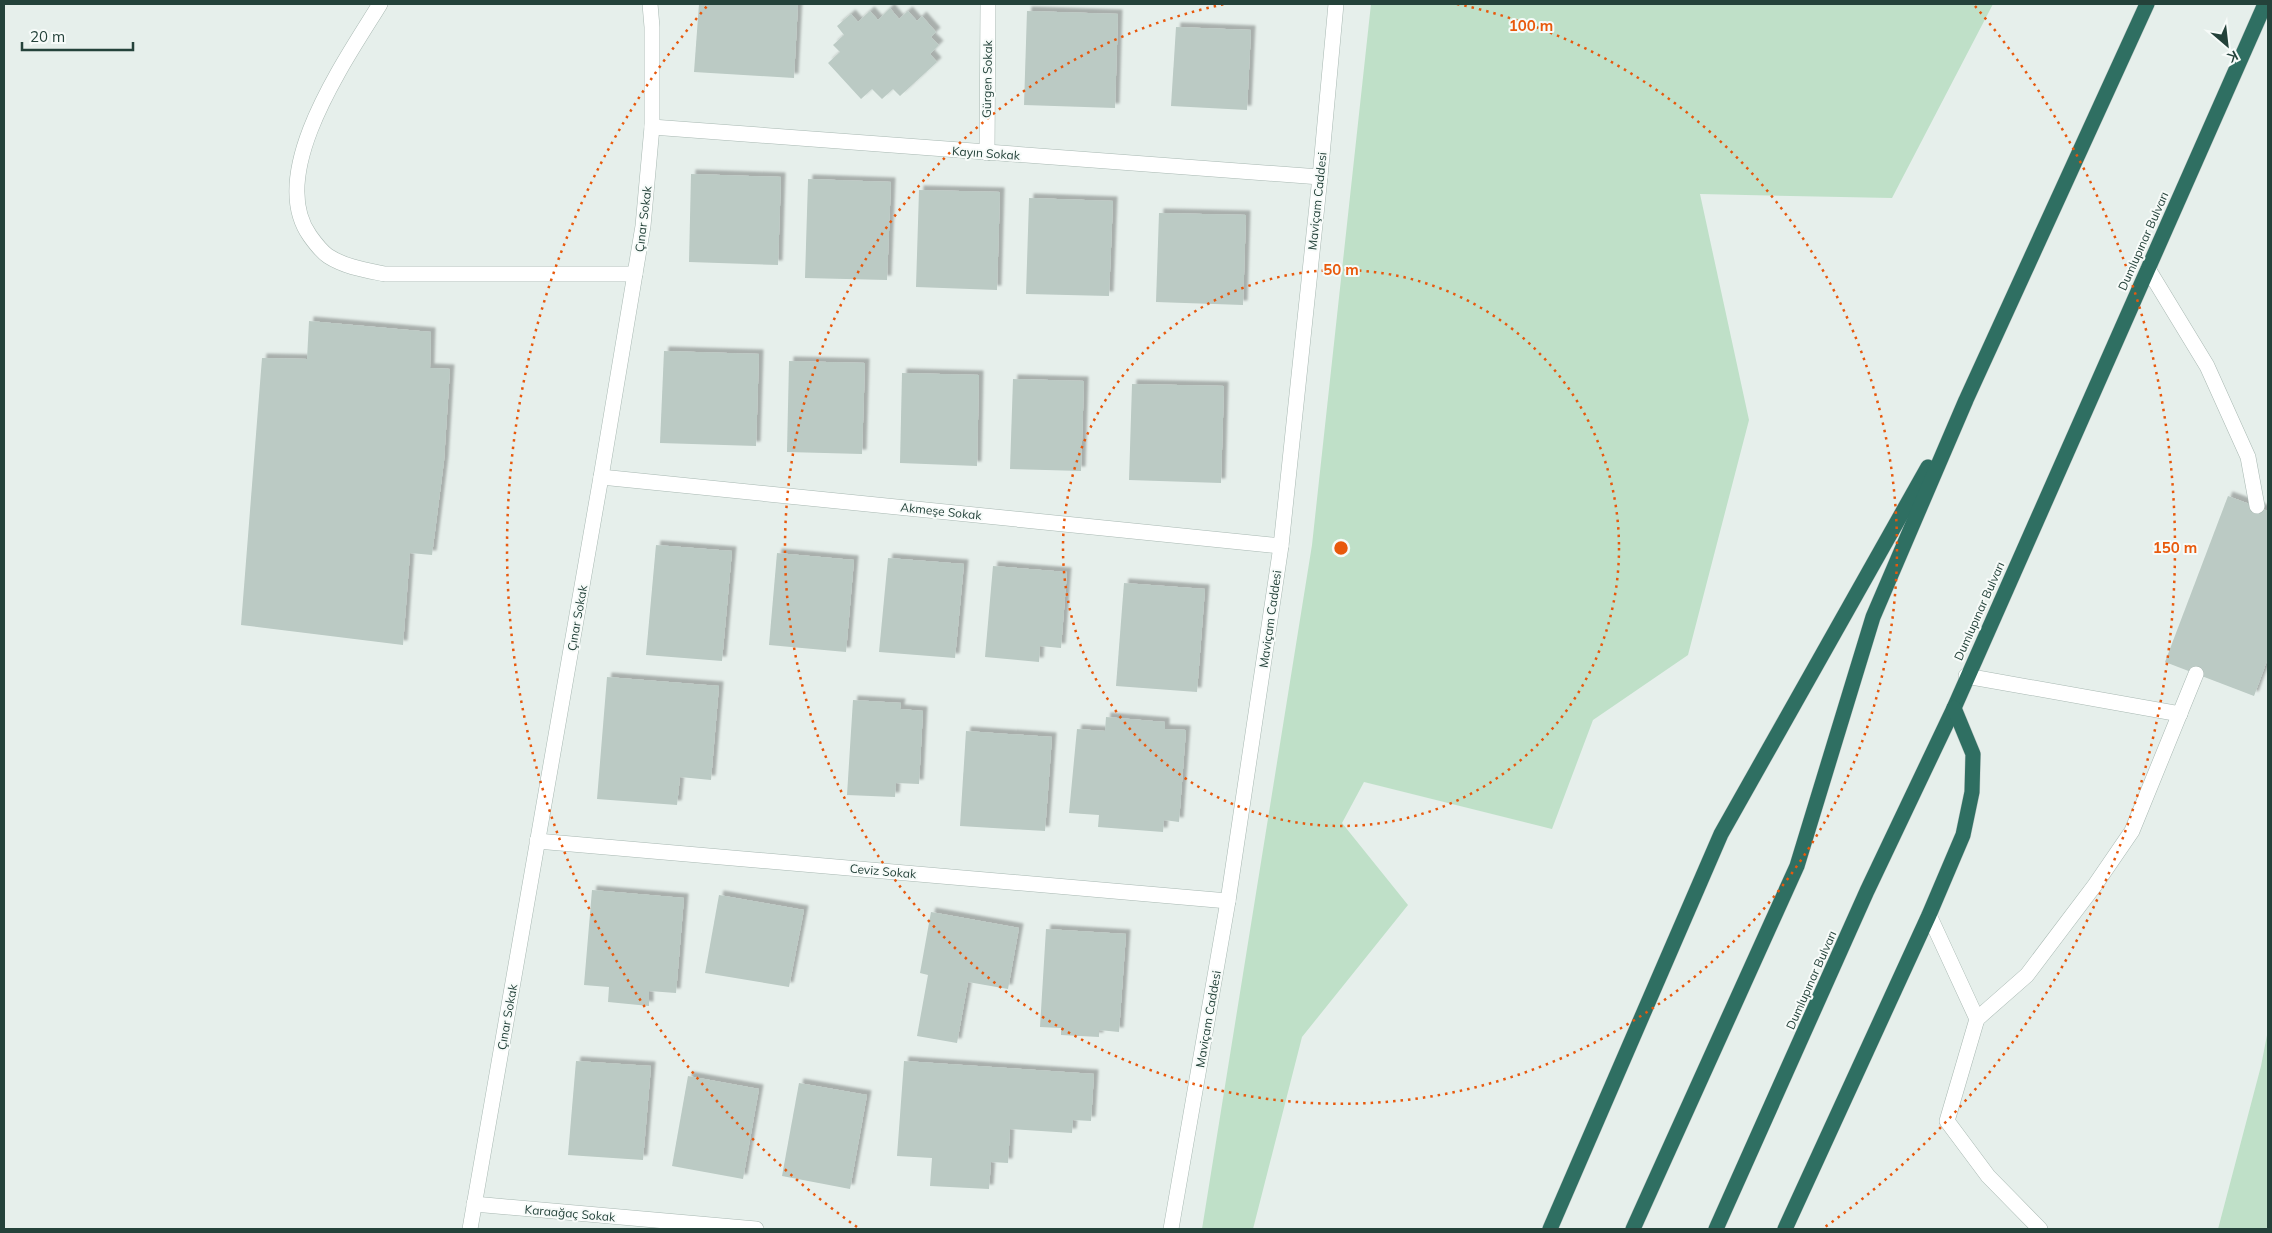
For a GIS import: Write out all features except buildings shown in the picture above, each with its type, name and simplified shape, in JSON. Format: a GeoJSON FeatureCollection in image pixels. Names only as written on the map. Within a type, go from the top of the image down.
{"type":"FeatureCollection","features":[{"type":"Feature","properties":{"kind":"highway"},"geometry":{"type":"LineString","coordinates":[[1633,1229],[1797,866],[1873,617],[1966,400],[2147,4]]}},
{"type":"Feature","properties":{"kind":"highway","name":"Dumlupınar Bulvarı"},"geometry":{"type":"LineString","coordinates":[[1716,1229],[1867,891],[1954,708],[1966,676],[2265,4]]}},
{"type":"Feature","properties":{"kind":"highway"},"geometry":{"type":"LineString","coordinates":[[1550,1229],[1721,834],[1966,400]]}},
{"type":"Feature","properties":{"kind":"highway"},"geometry":{"type":"LineString","coordinates":[[1785,1229],[1929,916],[1963,835],[1972,792],[1973,754],[1954,708]]}},
{"type":"Feature","properties":{"kind":"street"},"geometry":{"type":"LineString","coordinates":[[380,4],[326,92],[308,138],[298,179],[297,200],[300,216],[314,242],[326,255],[345,264],[386,274],[635,274]]}},
{"type":"Feature","properties":{"kind":"street","name":"Çınar Sokak"},"geometry":{"type":"LineString","coordinates":[[470,1229],[643,226],[652,127],[653,44],[650,4]]}},
{"type":"Feature","properties":{"kind":"street","name":"Gürgen Sokak"},"geometry":{"type":"LineString","coordinates":[[987,153],[988,4]]}},
{"type":"Feature","properties":{"kind":"street","name":"Maviçam Caddesi"},"geometry":{"type":"LineString","coordinates":[[1171,1229],[1228,901],[1281,546],[1320,177],[1336,4]]}},
{"type":"Feature","properties":{"kind":"street","name":"Kayın Sokak"},"geometry":{"type":"LineString","coordinates":[[652,127],[1320,177]]}},
{"type":"Feature","properties":{"kind":"street"},"geometry":{"type":"LineString","coordinates":[[2148,269],[2207,366],[2248,456],[2257,506]]}},
{"type":"Feature","properties":{"kind":"street","name":"Akmeşe Sokak"},"geometry":{"type":"LineString","coordinates":[[601,477],[1281,546]]}},
{"type":"Feature","properties":{"kind":"street"},"geometry":{"type":"LineString","coordinates":[[2040,1229],[1988,1176],[1947,1121],[1977,1019],[2027,975],[2095,885],[2132,831],[2196,674]]}},
{"type":"Feature","properties":{"kind":"street"},"geometry":{"type":"LineString","coordinates":[[1966,676],[2180,714]]}},
{"type":"Feature","properties":{"kind":"street","name":"Ceviz Sokak"},"geometry":{"type":"LineString","coordinates":[[537,841],[1228,901]]}},
{"type":"Feature","properties":{"kind":"street"},"geometry":{"type":"LineString","coordinates":[[1929,916],[1977,1019]]}},
{"type":"Feature","properties":{"kind":"street","name":"Karaağaç Sokak"},"geometry":{"type":"LineString","coordinates":[[474,1204],[756,1229]]}},
{"type":"Feature","properties":{"kind":"green space"},"geometry":{"type":"Polygon","coordinates":[[[1371,4],[1993,4],[1892,198],[1700,194],[1749,420],[1688,655],[1593,720],[1552,829],[1364,782],[1342,823],[1408,905],[1302,1037],[1253,1229],[1202,1229],[1312,545],[1371,4]]]}},
{"type":"Feature","properties":{"kind":"green space"},"geometry":{"type":"Polygon","coordinates":[[[2268,1030],[2268,1229],[2218,1229],[2261,1066],[2268,1030]]]}}]}
